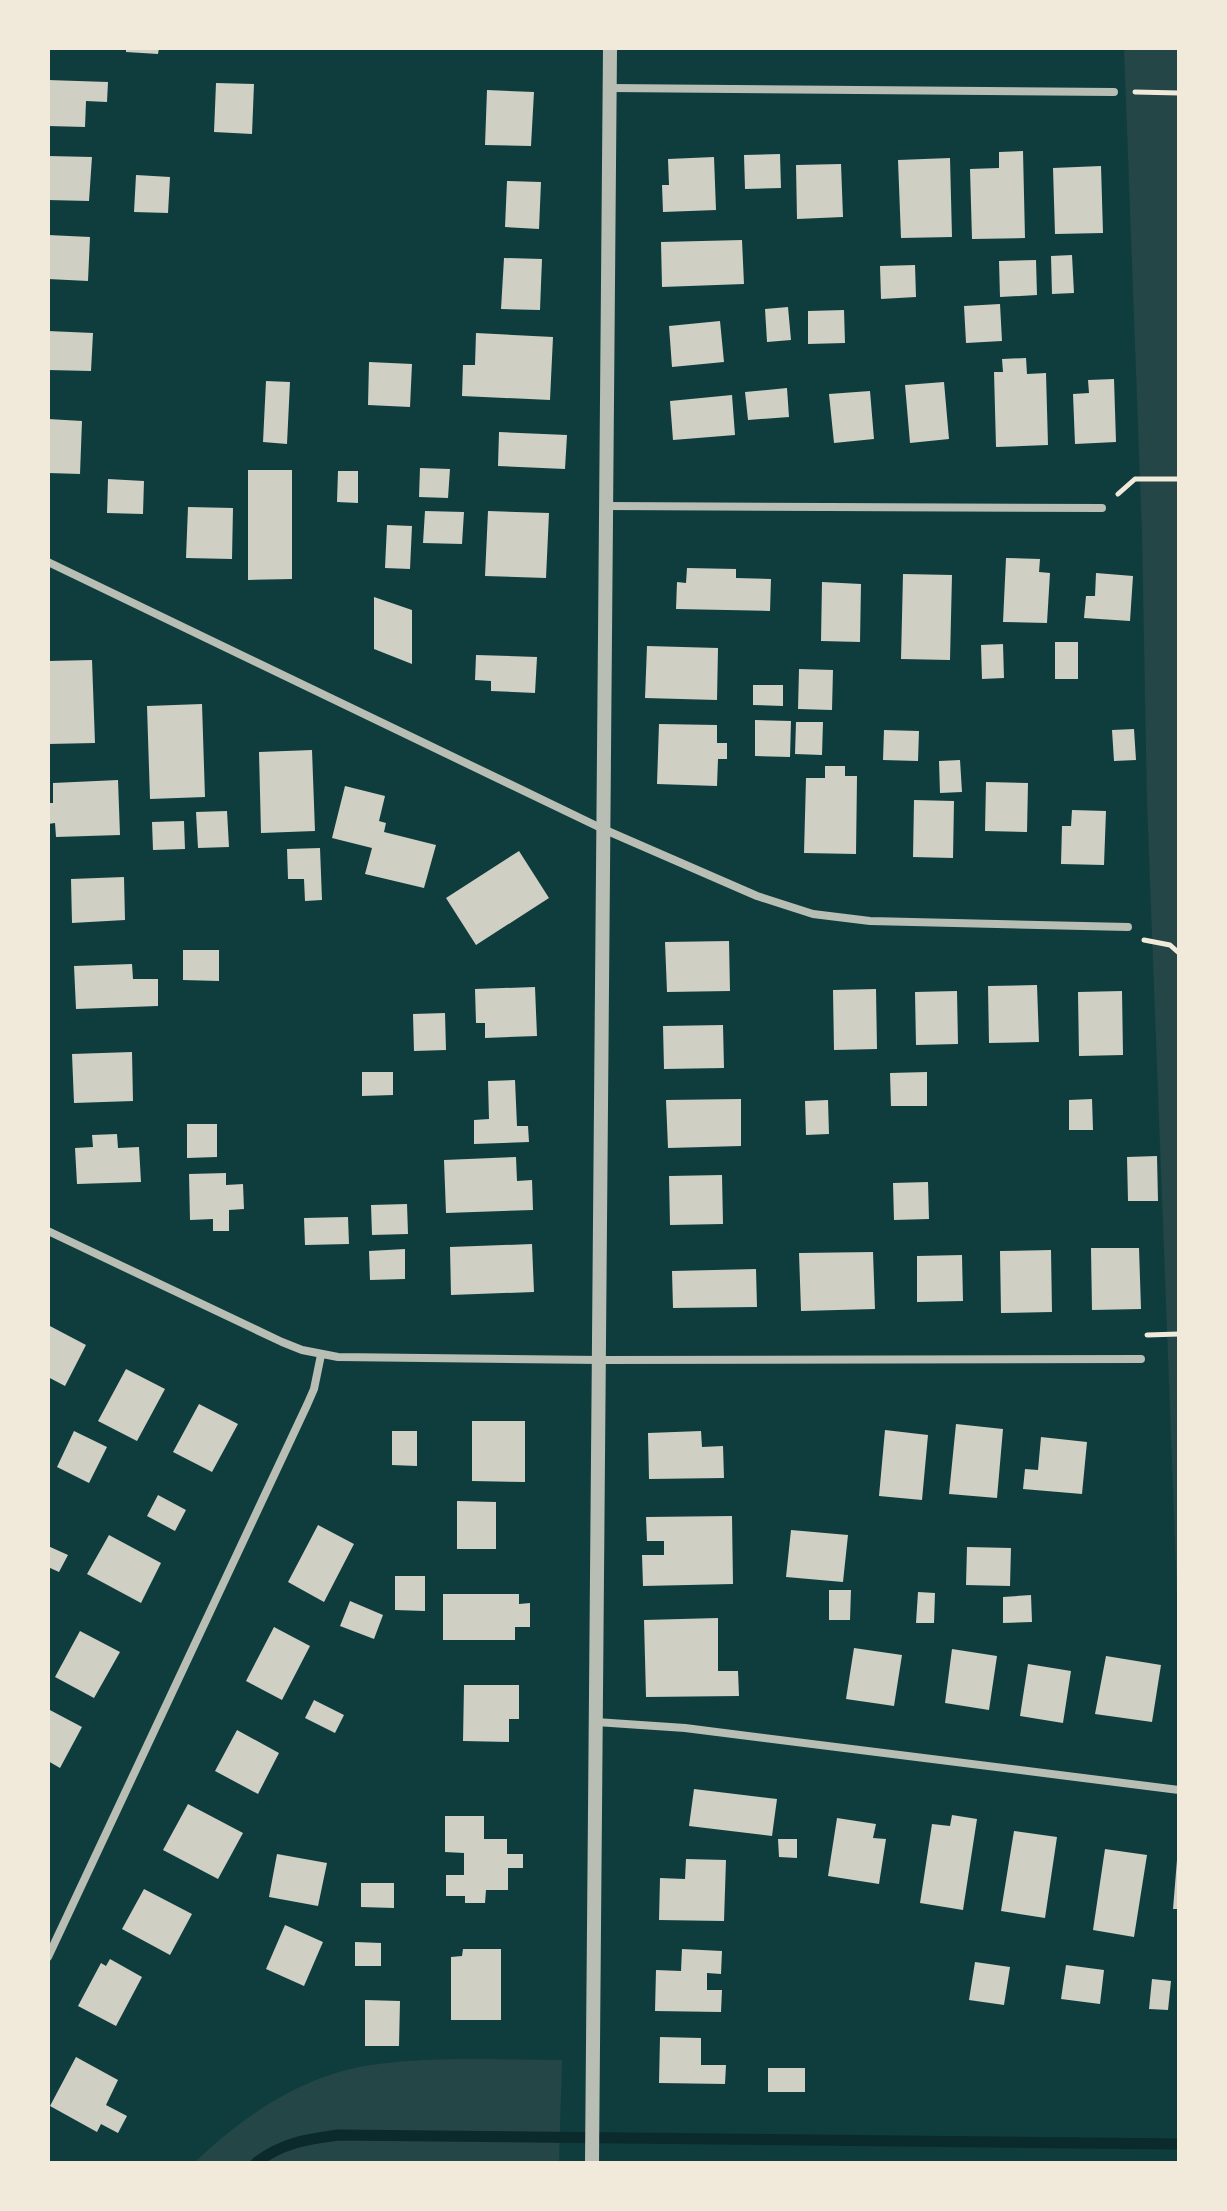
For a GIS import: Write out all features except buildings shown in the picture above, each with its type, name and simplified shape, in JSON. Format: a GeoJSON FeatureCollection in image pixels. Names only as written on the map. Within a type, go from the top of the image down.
{"type":"FeatureCollection","features":[{"type":"Feature","properties":{"kind":"street"},"geometry":{"type":"LineString","coordinates":[[592,2163],[610,48]]}},
{"type":"Feature","properties":{"kind":"street"},"geometry":{"type":"LineString","coordinates":[[610,88],[1114,92]]}},
{"type":"Feature","properties":{"kind":"street"},"geometry":{"type":"LineString","coordinates":[[606,506],[1102,508]]}},
{"type":"Feature","properties":{"kind":"street"},"geometry":{"type":"LineString","coordinates":[[48,562],[603,829],[757,896],[825,916],[870,921],[1128,927]]}},
{"type":"Feature","properties":{"kind":"street"},"geometry":{"type":"LineString","coordinates":[[48,1231],[282,1342],[321,1355],[338,1357],[1141,1359]]}},
{"type":"Feature","properties":{"kind":"street"},"geometry":{"type":"LineString","coordinates":[[48,1957],[307,1405],[314,1389],[321,1355]]}},
{"type":"Feature","properties":{"kind":"street"},"geometry":{"type":"LineString","coordinates":[[596,1722],[685,1728],[1179,1790]]}},
{"type":"Feature","properties":{"kind":"path"},"geometry":{"type":"LineString","coordinates":[[1114,92],[1179,93]]}},
{"type":"Feature","properties":{"kind":"path"},"geometry":{"type":"LineString","coordinates":[[1102,508],[1135,479],[1179,479]]}},
{"type":"Feature","properties":{"kind":"path"},"geometry":{"type":"LineString","coordinates":[[1128,927],[1147,942],[1170,945],[1179,953]]}},
{"type":"Feature","properties":{"kind":"shaded area"},"geometry":{"type":"Polygon","coordinates":[[[1124,48],[1179,48],[1179,1593],[1147,802],[1142,533],[1124,48]]]}},
{"type":"Feature","properties":{"kind":"shaded area"},"geometry":{"type":"Polygon","coordinates":[[[424,2060],[562,2060],[559,2163],[194,2163],[234,2128],[279,2098],[327,2076],[352,2069],[424,2060]]]}},
{"type":"Feature","properties":{"kind":"waterway"},"geometry":{"type":"LineString","coordinates":[[256,2163],[285,2146],[338,2135],[1179,2144]]}}]}
